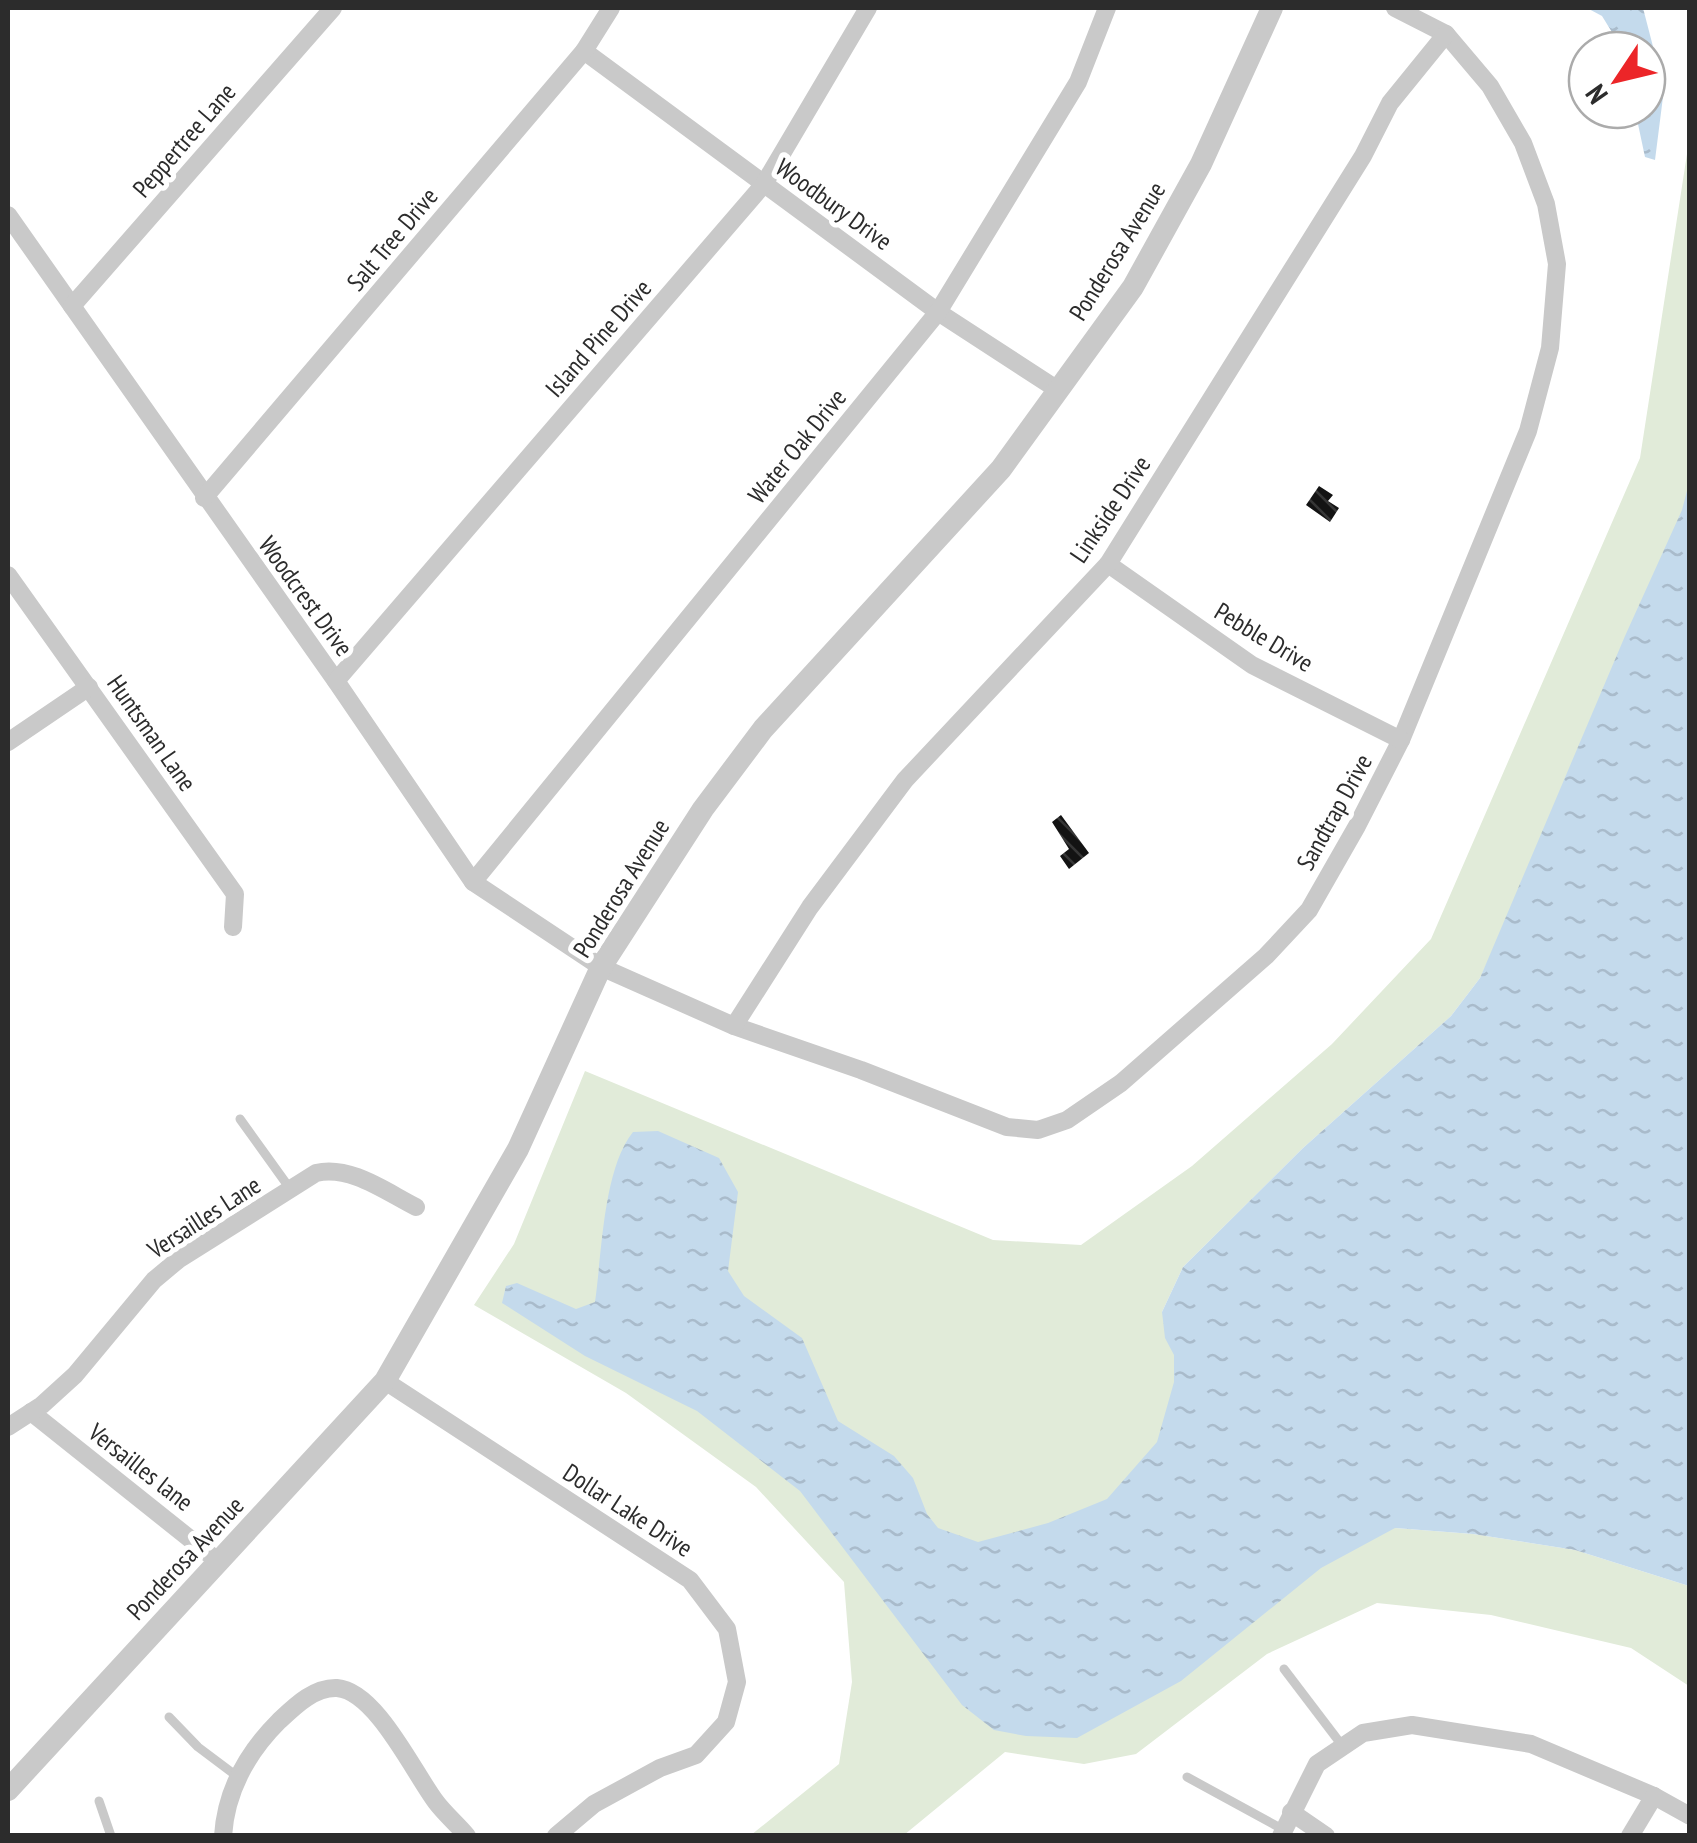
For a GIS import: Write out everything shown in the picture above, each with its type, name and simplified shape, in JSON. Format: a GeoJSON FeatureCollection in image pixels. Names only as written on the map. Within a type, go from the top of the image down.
{"type":"FeatureCollection","features":[{"type":"Feature","properties":{"kind":"street","name":"Peppertree Lane"},"geometry":{"type":"LineString","coordinates":[[72,306],[333,8]]}},
{"type":"Feature","properties":{"kind":"street","name":"Salt Tree Drive"},"geometry":{"type":"LineString","coordinates":[[204,498],[584,51],[611,8]]}},
{"type":"Feature","properties":{"kind":"street","name":"Island Pine Drive"},"geometry":{"type":"LineString","coordinates":[[336,680],[764,184],[868,8]]}},
{"type":"Feature","properties":{"kind":"street","name":"Water Oak Drive"},"geometry":{"type":"LineString","coordinates":[[473,882],[938,312],[1078,82],[1106,8]]}},
{"type":"Feature","properties":{"kind":"street","name":"Ponderosa Avenue"},"geometry":{"type":"LineString","coordinates":[[8,1790],[385,1381],[518,1148],[601,967],[704,810],[763,729],[1001,469],[1133,288],[1201,164],[1272,8]]}},
{"type":"Feature","properties":{"kind":"street","name":"Sandtrap Drive"},"geometry":{"type":"LineString","coordinates":[[601,967],[734,1026],[1007,1127],[1038,1130],[1067,1120],[1121,1083],[1266,956],[1309,910],[1358,826],[1401,740],[1528,430],[1550,348],[1557,264],[1546,204],[1523,143],[1490,86],[1446,34],[1395,8]]}},
{"type":"Feature","properties":{"kind":"street","name":"Linkside Drive"},"geometry":{"type":"LineString","coordinates":[[734,1026],[810,906],[905,780],[1108,564],[1363,156],[1390,103],[1446,34]]}},
{"type":"Feature","properties":{"kind":"street","name":"Woodbury Drive"},"geometry":{"type":"LineString","coordinates":[[584,51],[938,312],[1058,390]]}},
{"type":"Feature","properties":{"kind":"street","name":"Woodcrest Drive"},"geometry":{"type":"LineString","coordinates":[[8,215],[336,680],[473,882],[601,967]]}},
{"type":"Feature","properties":{"kind":"street","name":"Pebble Drive"},"geometry":{"type":"LineString","coordinates":[[1108,564],[1252,665],[1401,740]]}},
{"type":"Feature","properties":{"kind":"street","name":"Huntsman Lane"},"geometry":{"type":"LineString","coordinates":[[8,575],[235,894],[232,927]]}},
{"type":"Feature","properties":{"kind":"street"},"geometry":{"type":"LineString","coordinates":[[8,742],[89,688]]}},
{"type":"Feature","properties":{"kind":"street","name":"Versailles Lane"},"geometry":{"type":"LineString","coordinates":[[8,1427],[75,1376],[154,1280],[178,1260],[316,1173],[342,1172],[416,1207]]}},
{"type":"Feature","properties":{"kind":"street","name":"Dollar Lake Drive"},"geometry":{"type":"LineString","coordinates":[[385,1381],[690,1580],[727,1629],[737,1682],[726,1722],[696,1755],[660,1768],[594,1804],[556,1836]]}},
{"type":"Feature","properties":{"kind":"street","name":"Versailles lane"},"geometry":{"type":"LineString","coordinates":[[31,1412],[219,1562]]}},
{"type":"Feature","properties":{"kind":"street"},"geometry":{"type":"LineString","coordinates":[[223,1836],[230,1795],[256,1744],[317,1690],[340,1688],[360,1698],[379,1718],[437,1804],[467,1836]]}},
{"type":"Feature","properties":{"kind":"street"},"geometry":{"type":"LineString","coordinates":[[1326,1836],[1286,1826],[1317,1764],[1362,1732],[1412,1725],[1531,1744],[1654,1796],[1690,1816]]}},
{"type":"Feature","properties":{"kind":"street"},"geometry":{"type":"LineString","coordinates":[[1630,1836],[1654,1796]]}},
{"type":"Feature","properties":{"kind":"lane"},"geometry":{"type":"LineString","coordinates":[[240,1119],[291,1190]]}},
{"type":"Feature","properties":{"kind":"lane"},"geometry":{"type":"LineString","coordinates":[[1284,1670],[1341,1744]]}},
{"type":"Feature","properties":{"kind":"lane"},"geometry":{"type":"LineString","coordinates":[[169,1717],[198,1747],[238,1777]]}},
{"type":"Feature","properties":{"kind":"lane"},"geometry":{"type":"LineString","coordinates":[[1187,1777],[1286,1826]]}},
{"type":"Feature","properties":{"kind":"lane"},"geometry":{"type":"LineString","coordinates":[[99,1801],[112,1836]]}},
{"type":"Feature","properties":{"kind":"green space"},"geometry":{"type":"Polygon","coordinates":[[[1689,141],[1689,895],[1506,922],[1480,978],[1451,1016],[1303,1148],[1183,1267],[1162,1312],[1395,1528],[1473,1534],[1575,1550],[1689,1586],[1689,1686],[1631,1648],[1491,1615],[1377,1603],[1267,1654],[1136,1754],[1084,1764],[1005,1752],[904,1835],[751,1835],[839,1764],[852,1682],[844,1582],[756,1487],[626,1393],[474,1305],[514,1244],[585,1071],[993,1240],[1081,1245],[1192,1166],[1332,1044],[1431,939],[1640,458],[1689,141]]]}},
{"type":"Feature","properties":{"kind":"water"},"geometry":{"type":"Polygon","coordinates":[[[1587,8],[1643,8],[1649,30],[1611,30],[1602,16],[1587,8]]]}},
{"type":"Feature","properties":{"kind":"water"},"geometry":{"type":"Polygon","coordinates":[[[1639,130],[1659,130],[1655,160],[1645,157],[1639,130]]]}},
{"type":"Feature","properties":{"kind":"water"},"geometry":{"type":"Polygon","coordinates":[[[1689,483],[1689,1586],[1575,1550],[1473,1534],[1395,1528],[1321,1568],[1181,1681],[1077,1738],[994,1730],[962,1705],[800,1491],[697,1411],[585,1356],[502,1303],[506,1286],[517,1283],[576,1309],[595,1302],[605,1213],[615,1167],[633,1132],[658,1131],[719,1158],[738,1192],[728,1271],[744,1296],[802,1338],[838,1421],[894,1456],[913,1478],[927,1514],[938,1528],[978,1542],[1048,1523],[1107,1499],[1157,1442],[1174,1382],[1174,1355],[1165,1338],[1162,1312],[1183,1267],[1303,1148],[1451,1016],[1480,978],[1682,510],[1689,483]]]}},
{"type":"Feature","properties":{"kind":"building"},"geometry":{"type":"Polygon","coordinates":[[[1319,486],[1333,495],[1328,501],[1339,508],[1330,522],[1306,505],[1319,486]]]}},
{"type":"Feature","properties":{"kind":"building"},"geometry":{"type":"Polygon","coordinates":[[[1061,815],[1089,853],[1069,869],[1060,856],[1069,849],[1052,822],[1061,815]]]}}]}
